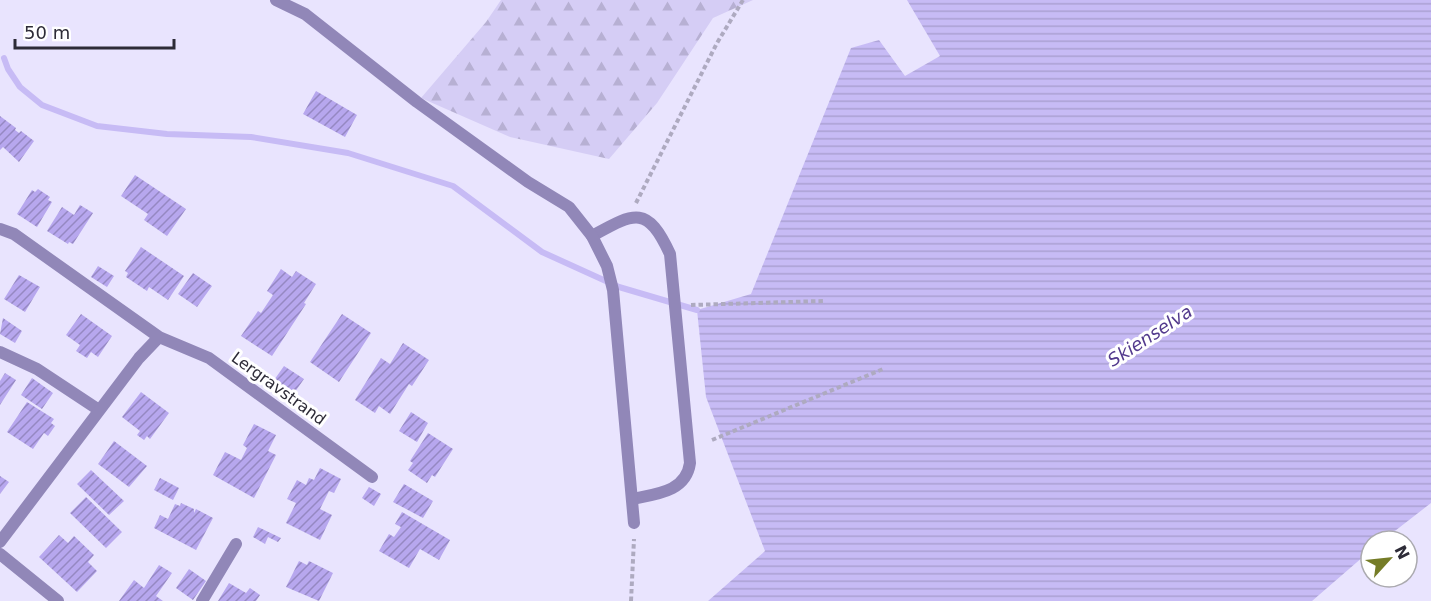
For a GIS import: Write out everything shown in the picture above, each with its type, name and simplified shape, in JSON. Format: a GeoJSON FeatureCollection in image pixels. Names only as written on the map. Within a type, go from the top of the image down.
{"type":"FeatureCollection","features":[{"type":"Feature","properties":{"kind":"street"},"geometry":{"type":"LineString","coordinates":[[276,0],[305,14],[417,102],[528,182],[569,207],[592,236],[607,266],[613,290],[634,523]]}},
{"type":"Feature","properties":{"kind":"street"},"geometry":{"type":"LineString","coordinates":[[592,236],[628,216],[645,218],[660,231],[670,254],[690,463],[688,474],[676,487],[632,499]]}},
{"type":"Feature","properties":{"kind":"street","name":"Lergravstrand"},"geometry":{"type":"LineString","coordinates":[[0,229],[14,234],[159,337],[209,358],[372,477]]}},
{"type":"Feature","properties":{"kind":"street"},"geometry":{"type":"LineString","coordinates":[[0,542],[89,422],[139,358],[159,337]]}},
{"type":"Feature","properties":{"kind":"street"},"geometry":{"type":"LineString","coordinates":[[0,352],[37,369],[99,410]]}},
{"type":"Feature","properties":{"kind":"street"},"geometry":{"type":"LineString","coordinates":[[202,601],[237,544]]}},
{"type":"Feature","properties":{"kind":"street"},"geometry":{"type":"LineString","coordinates":[[0,555],[58,601]]}},
{"type":"Feature","properties":{"kind":"path"},"geometry":{"type":"LineString","coordinates":[[628,216],[717,43],[744,0]]}},
{"type":"Feature","properties":{"kind":"path"},"geometry":{"type":"LineString","coordinates":[[690,305],[823,301]]}},
{"type":"Feature","properties":{"kind":"path"},"geometry":{"type":"LineString","coordinates":[[712,440],[883,369]]}},
{"type":"Feature","properties":{"kind":"path"},"geometry":{"type":"LineString","coordinates":[[631,601],[634,523]]}},
{"type":"Feature","properties":{"kind":"green space"},"geometry":{"type":"Polygon","coordinates":[[[501,0],[753,0],[713,18],[657,103],[609,159],[510,137],[421,98],[486,22],[501,0]]]}},
{"type":"Feature","properties":{"kind":"water","name":"Skienselva"},"geometry":{"type":"Polygon","coordinates":[[[907,0],[1431,0],[1431,503],[1397,529],[1359,529],[1359,560],[1312,601],[708,601],[765,551],[706,397],[697,310],[751,294],[851,48],[879,40],[905,76],[940,56],[907,0]]]}},
{"type":"Feature","properties":{"kind":"building"},"geometry":{"type":"Polygon","coordinates":[[[316,91],[357,115],[345,137],[303,114],[316,91]]]}},
{"type":"Feature","properties":{"kind":"building"},"geometry":{"type":"Polygon","coordinates":[[[0,116],[19,133],[21,131],[34,141],[19,162],[3,147],[0,150],[0,116]]]}},
{"type":"Feature","properties":{"kind":"building"},"geometry":{"type":"Polygon","coordinates":[[[135,175],[186,209],[167,236],[144,220],[148,214],[121,196],[135,175]]]}},
{"type":"Feature","properties":{"kind":"building"},"geometry":{"type":"Polygon","coordinates":[[[38,189],[50,197],[48,200],[52,202],[37,227],[17,214],[32,190],[35,192],[38,189]]]}},
{"type":"Feature","properties":{"kind":"building"},"geometry":{"type":"Polygon","coordinates":[[[80,205],[93,213],[73,244],[69,242],[68,244],[47,231],[62,207],[74,215],[80,205]]]}},
{"type":"Feature","properties":{"kind":"building"},"geometry":{"type":"Polygon","coordinates":[[[141,247],[184,276],[168,300],[149,287],[147,291],[126,277],[128,273],[125,271],[141,247]]]}},
{"type":"Feature","properties":{"kind":"building"},"geometry":{"type":"Polygon","coordinates":[[[98,266],[114,276],[107,287],[91,277],[98,266]]]}},
{"type":"Feature","properties":{"kind":"building"},"geometry":{"type":"Polygon","coordinates":[[[281,269],[292,277],[296,271],[316,284],[304,303],[306,304],[272,356],[241,336],[258,311],[261,313],[273,295],[267,291],[281,269]]]}},
{"type":"Feature","properties":{"kind":"building"},"geometry":{"type":"Polygon","coordinates":[[[193,273],[212,286],[197,307],[178,294],[193,273]]]}},
{"type":"Feature","properties":{"kind":"building"},"geometry":{"type":"Polygon","coordinates":[[[19,275],[40,287],[25,312],[4,299],[19,275]]]}},
{"type":"Feature","properties":{"kind":"building"},"geometry":{"type":"Polygon","coordinates":[[[81,314],[112,336],[98,357],[91,352],[87,358],[76,351],[80,345],[66,335],[81,314]]]}},
{"type":"Feature","properties":{"kind":"building"},"geometry":{"type":"Polygon","coordinates":[[[342,314],[371,333],[339,382],[310,362],[342,314]]]}},
{"type":"Feature","properties":{"kind":"building"},"geometry":{"type":"Polygon","coordinates":[[[3,318],[22,331],[15,343],[0,334],[3,318]]]}},
{"type":"Feature","properties":{"kind":"building"},"geometry":{"type":"Polygon","coordinates":[[[403,343],[429,360],[412,386],[409,384],[390,414],[379,406],[375,413],[355,400],[381,358],[390,364],[403,343]]]}},
{"type":"Feature","properties":{"kind":"building"},"geometry":{"type":"Polygon","coordinates":[[[284,366],[304,379],[292,396],[272,383],[284,366]]]}},
{"type":"Feature","properties":{"kind":"building"},"geometry":{"type":"Polygon","coordinates":[[[5,373],[16,380],[0,405],[0,381],[5,373]]]}},
{"type":"Feature","properties":{"kind":"building"},"geometry":{"type":"Polygon","coordinates":[[[32,378],[53,393],[42,409],[21,395],[32,378]]]}},
{"type":"Feature","properties":{"kind":"building"},"geometry":{"type":"Polygon","coordinates":[[[141,392],[169,413],[150,439],[147,436],[144,440],[137,435],[140,431],[122,417],[141,392]]]}},
{"type":"Feature","properties":{"kind":"building"},"geometry":{"type":"Polygon","coordinates":[[[27,402],[54,419],[51,423],[55,426],[48,436],[44,433],[33,449],[7,432],[27,402]]]}},
{"type":"Feature","properties":{"kind":"building"},"geometry":{"type":"Polygon","coordinates":[[[411,412],[428,423],[417,442],[399,431],[411,412]]]}},
{"type":"Feature","properties":{"kind":"building"},"geometry":{"type":"Polygon","coordinates":[[[254,424],[276,435],[268,451],[276,455],[254,498],[213,475],[225,452],[241,460],[247,448],[243,445],[254,424]]]}},
{"type":"Feature","properties":{"kind":"building"},"geometry":{"type":"Polygon","coordinates":[[[428,433],[453,449],[435,477],[432,475],[427,483],[408,470],[413,463],[410,461],[428,433]]]}},
{"type":"Feature","properties":{"kind":"building"},"geometry":{"type":"Polygon","coordinates":[[[114,441],[147,466],[129,487],[98,464],[114,441]]]}},
{"type":"Feature","properties":{"kind":"building"},"geometry":{"type":"Polygon","coordinates":[[[320,468],[341,479],[334,493],[329,491],[320,509],[332,515],[320,540],[286,523],[296,503],[287,499],[297,480],[306,485],[309,478],[314,480],[320,468]]]}},
{"type":"Feature","properties":{"kind":"building"},"geometry":{"type":"Polygon","coordinates":[[[91,470],[124,501],[109,515],[77,484],[91,470]]]}},
{"type":"Feature","properties":{"kind":"building"},"geometry":{"type":"Polygon","coordinates":[[[0,476],[9,482],[0,494],[0,476]]]}},
{"type":"Feature","properties":{"kind":"building"},"geometry":{"type":"Polygon","coordinates":[[[160,478],[179,488],[173,500],[154,490],[160,478]]]}},
{"type":"Feature","properties":{"kind":"building"},"geometry":{"type":"Polygon","coordinates":[[[404,484],[433,501],[423,518],[393,502],[404,484]]]}},
{"type":"Feature","properties":{"kind":"building"},"geometry":{"type":"Polygon","coordinates":[[[369,487],[381,494],[374,506],[362,498],[369,487]]]}},
{"type":"Feature","properties":{"kind":"building"},"geometry":{"type":"Polygon","coordinates":[[[86,497],[122,532],[106,548],[70,513],[86,497]]]}},
{"type":"Feature","properties":{"kind":"building"},"geometry":{"type":"Polygon","coordinates":[[[181,503],[194,509],[194,513],[196,509],[213,518],[196,550],[154,528],[160,515],[168,519],[175,504],[180,506],[181,503]]]}},
{"type":"Feature","properties":{"kind":"building"},"geometry":{"type":"Polygon","coordinates":[[[402,512],[450,540],[439,560],[420,549],[409,568],[379,551],[389,534],[394,537],[401,527],[395,524],[402,512]]]}},
{"type":"Feature","properties":{"kind":"building"},"geometry":{"type":"Polygon","coordinates":[[[258,527],[281,538],[278,542],[268,537],[265,544],[253,537],[258,527]]]}},
{"type":"Feature","properties":{"kind":"building"},"geometry":{"type":"Polygon","coordinates":[[[59,535],[68,543],[74,536],[94,555],[88,562],[97,571],[77,592],[39,557],[59,535]]]}},
{"type":"Feature","properties":{"kind":"building"},"geometry":{"type":"Polygon","coordinates":[[[299,561],[307,565],[309,561],[333,573],[319,601],[286,587],[299,561]]]}},
{"type":"Feature","properties":{"kind":"building"},"geometry":{"type":"Polygon","coordinates":[[[159,565],[172,573],[156,596],[163,601],[119,601],[134,580],[144,588],[159,565]]]}},
{"type":"Feature","properties":{"kind":"building"},"geometry":{"type":"Polygon","coordinates":[[[189,569],[206,581],[193,600],[176,588],[189,569]]]}},
{"type":"Feature","properties":{"kind":"building"},"geometry":{"type":"Polygon","coordinates":[[[229,583],[246,593],[250,588],[260,595],[256,601],[218,601],[229,583]]]}},
{"type":"Feature","properties":{"kind":"waterway"},"geometry":{"type":"LineString","coordinates":[[4,58],[8,69],[20,87],[42,105],[97,126],[167,134],[251,137],[348,153],[453,186],[542,252],[619,287],[697,310]]}}]}
